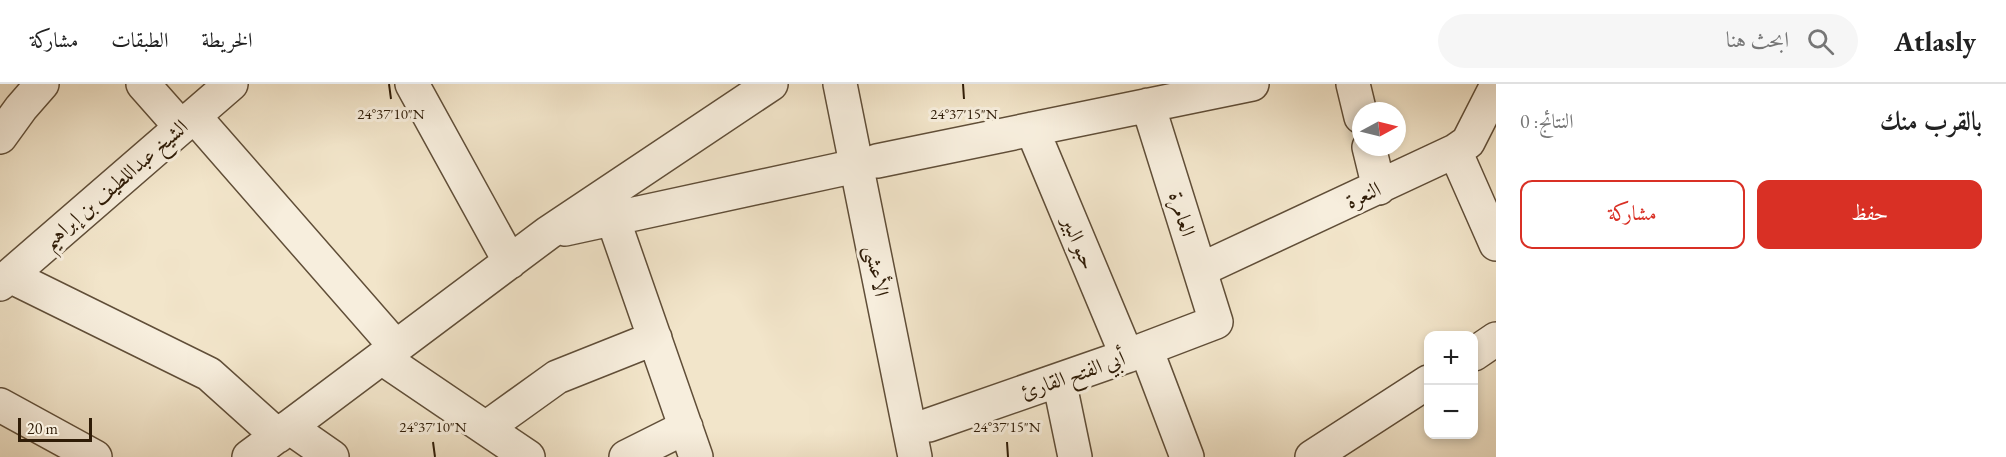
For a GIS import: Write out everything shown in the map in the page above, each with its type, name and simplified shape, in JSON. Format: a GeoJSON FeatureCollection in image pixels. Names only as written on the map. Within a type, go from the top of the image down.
{"type":"FeatureCollection","features":[{"type":"Feature","properties":{"kind":"street"},"geometry":{"type":"LineString","coordinates":[[0,137],[42,84]]}},
{"type":"Feature","properties":{"kind":"street"},"geometry":{"type":"LineString","coordinates":[[143,84],[188,121],[389,352],[486,428],[528,457]]}},
{"type":"Feature","properties":{"kind":"street","name":"الشيخ عبداللطيف بن إبراهيم"},"geometry":{"type":"LineString","coordinates":[[7,272],[231,84]]}},
{"type":"Feature","properties":{"kind":"street"},"geometry":{"type":"LineString","coordinates":[[412,84],[510,262]]}},
{"type":"Feature","properties":{"kind":"street"},"geometry":{"type":"LineString","coordinates":[[249,457],[548,233],[771,84]]}},
{"type":"Feature","properties":{"kind":"street","name":"الأعشى"},"geometry":{"type":"LineString","coordinates":[[840,84],[867,163],[936,457]]}},
{"type":"Feature","properties":{"kind":"street","name":"الأعشى"},"geometry":{"type":"LineString","coordinates":[[862,84],[867,163],[915,457]]}},
{"type":"Feature","properties":{"kind":"street"},"geometry":{"type":"LineString","coordinates":[[548,233],[867,163],[1252,84]]}},
{"type":"Feature","properties":{"kind":"street"},"geometry":{"type":"LineString","coordinates":[[1353,84],[1357,102]]}},
{"type":"Feature","properties":{"kind":"street","name":"النعرة"},"geometry":{"type":"LineString","coordinates":[[1200,270],[1455,151],[1468,142],[1496,87]]}},
{"type":"Feature","properties":{"kind":"street","name":"العامرة"},"geometry":{"type":"LineString","coordinates":[[1148,105],[1216,322]]}},
{"type":"Feature","properties":{"kind":"street","name":"حبو البير"},"geometry":{"type":"LineString","coordinates":[[1032,129],[1187,457]]}},
{"type":"Feature","properties":{"kind":"street"},"geometry":{"type":"LineString","coordinates":[[1455,151],[1496,244]]}},
{"type":"Feature","properties":{"kind":"street"},"geometry":{"type":"LineString","coordinates":[[1371,156],[1379,188]]}},
{"type":"Feature","properties":{"kind":"street"},"geometry":{"type":"LineString","coordinates":[[613,219],[691,442],[626,457]]}},
{"type":"Feature","properties":{"kind":"street"},"geometry":{"type":"LineString","coordinates":[[7,272],[209,374],[283,432],[332,457]]}},
{"type":"Feature","properties":{"kind":"street","name":"أبي الفتح القارئ"},"geometry":{"type":"LineString","coordinates":[[930,425],[1216,322]]}},
{"type":"Feature","properties":{"kind":"street"},"geometry":{"type":"LineString","coordinates":[[486,428],[557,377],[654,338]]}},
{"type":"Feature","properties":{"kind":"street"},"geometry":{"type":"LineString","coordinates":[[1478,351],[1496,339]]}},
{"type":"Feature","properties":{"kind":"street"},"geometry":{"type":"LineString","coordinates":[[1059,380],[1075,457]]}},
{"type":"Feature","properties":{"kind":"street"},"geometry":{"type":"LineString","coordinates":[[1312,457],[1424,385]]}},
{"type":"Feature","properties":{"kind":"street"},"geometry":{"type":"LineString","coordinates":[[0,405],[95,457]]}}]}
